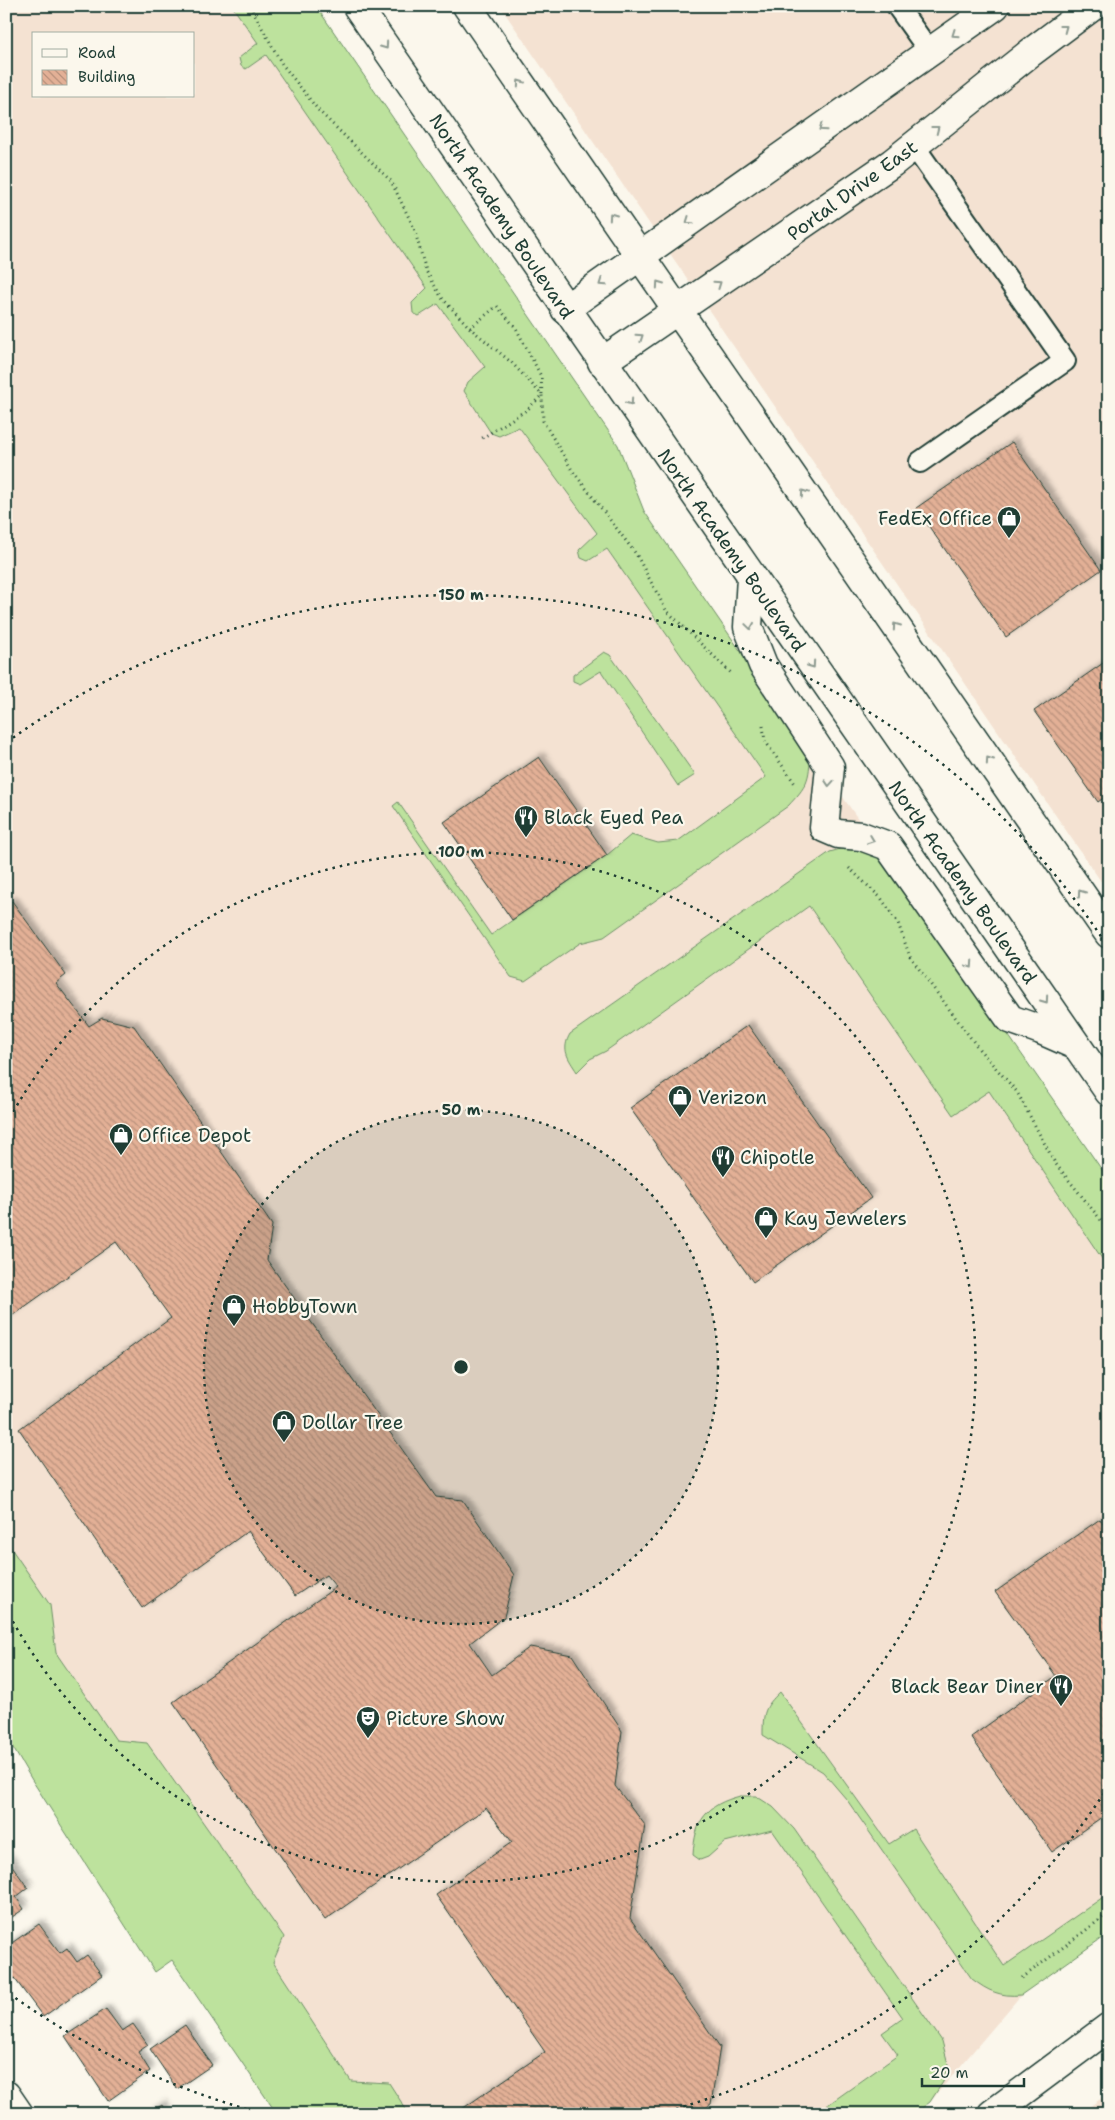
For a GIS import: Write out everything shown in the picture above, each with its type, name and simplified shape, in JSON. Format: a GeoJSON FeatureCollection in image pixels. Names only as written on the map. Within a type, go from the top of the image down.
{"type":"FeatureCollection","features":[{"type":"Feature","properties":{"kind":"main road","name":"North Academy Boulevard"},"geometry":{"type":"LineString","coordinates":[[357,6],[751,578],[1109,1092]]}},
{"type":"Feature","properties":{"kind":"main road"},"geometry":{"type":"LineString","coordinates":[[467,6],[1109,934]]}},
{"type":"Feature","properties":{"kind":"main road"},"geometry":{"type":"LineString","coordinates":[[565,309],[995,6]]}},
{"type":"Feature","properties":{"kind":"main road","name":"Portal Drive East"},"geometry":{"type":"LineString","coordinates":[[602,362],[914,146],[1030,53],[1093,6]]}},
{"type":"Feature","properties":{"kind":"main road"},"geometry":{"type":"LineString","coordinates":[[751,578],[748,627],[763,665],[830,767],[824,828],[838,834],[861,836],[888,846],[1010,1019],[1041,1030],[1076,1046]]}},
{"type":"Feature","properties":{"kind":"main road"},"geometry":{"type":"LineString","coordinates":[[992,2114],[1109,2028]]}},
{"type":"Feature","properties":{"kind":"main road"},"geometry":{"type":"LineString","coordinates":[[6,2095],[19,2114]]}},
{"type":"Feature","properties":{"kind":"lane"},"geometry":{"type":"LineString","coordinates":[[897,6],[930,52]]}},
{"type":"Feature","properties":{"kind":"lane"},"geometry":{"type":"LineString","coordinates":[[914,146],[1065,360],[920,462]]}},
{"type":"Feature","properties":{"kind":"path"},"geometry":{"type":"LineString","coordinates":[[250,6],[254,17],[282,64],[319,111],[391,181],[414,228],[426,271],[442,298],[470,328],[512,363],[542,395]]}},
{"type":"Feature","properties":{"kind":"path"},"geometry":{"type":"LineString","coordinates":[[470,328],[497,306],[516,328],[541,376],[543,421],[572,470],[636,554],[666,610],[733,674]]}},
{"type":"Feature","properties":{"kind":"path"},"geometry":{"type":"LineString","coordinates":[[479,440],[528,409],[542,395]]}},
{"type":"Feature","properties":{"kind":"path"},"geometry":{"type":"LineString","coordinates":[[762,717],[765,741],[798,788]]}},
{"type":"Feature","properties":{"kind":"path"},"geometry":{"type":"LineString","coordinates":[[850,869],[881,898],[898,922],[910,957],[979,1049],[1017,1092],[1055,1163],[1109,1230]]}},
{"type":"Feature","properties":{"kind":"path"},"geometry":{"type":"LineString","coordinates":[[1022,1978],[1109,1913]]}},
{"type":"Feature","properties":{"kind":"shaded area"},"geometry":{"type":"Polygon","coordinates":[[[6,6],[316,6],[618,445],[644,511],[1109,1180],[1109,1933],[1021,1995],[930,2102],[914,2114],[277,2114],[172,1960],[155,1972],[32,1780],[6,1736],[6,6]]]}},
{"type":"Feature","properties":{"kind":"shaded area"},"geometry":{"type":"Polygon","coordinates":[[[500,6],[1109,6],[1109,893],[500,6]]]}},
{"type":"Feature","properties":{"kind":"shaded area"},"geometry":{"type":"Polygon","coordinates":[[[1109,2093],[1109,2114],[1079,2114],[1109,2093]]]}},
{"type":"Feature","properties":{"kind":"green space"},"geometry":{"type":"Polygon","coordinates":[[[232,6],[316,6],[618,445],[644,511],[810,752],[806,782],[788,806],[604,937],[580,943],[525,981],[511,977],[393,806],[398,802],[491,935],[607,855],[631,835],[658,843],[678,841],[766,777],[607,549],[588,561],[581,558],[579,550],[597,533],[519,427],[499,436],[491,433],[464,391],[468,382],[485,367],[438,304],[419,316],[413,313],[412,303],[427,288],[266,55],[246,69],[241,66],[239,58],[258,43],[232,6]]]}},
{"type":"Feature","properties":{"kind":"green space"},"geometry":{"type":"Polygon","coordinates":[[[604,652],[610,655],[695,775],[678,786],[601,671],[580,684],[573,681],[573,675],[604,652]]]}},
{"type":"Feature","properties":{"kind":"green space"},"geometry":{"type":"Polygon","coordinates":[[[847,847],[863,849],[886,859],[1109,1180],[1109,1269],[989,1091],[953,1115],[809,906],[606,1051],[590,1059],[577,1072],[566,1049],[570,1034],[830,852],[847,847]]]}},
{"type":"Feature","properties":{"kind":"green space"},"geometry":{"type":"Polygon","coordinates":[[[6,1541],[50,1605],[56,1653],[116,1740],[147,1743],[284,1937],[273,1962],[351,2081],[389,2083],[409,2114],[277,2114],[172,1960],[155,1972],[32,1780],[6,1736],[6,1541]]]}},
{"type":"Feature","properties":{"kind":"green space"},"geometry":{"type":"Polygon","coordinates":[[[780,1692],[889,1844],[913,1829],[1004,1966],[1109,1893],[1109,1933],[1021,1995],[1007,1995],[995,1992],[983,1987],[972,1979],[847,1800],[823,1772],[763,1735],[763,1721],[766,1711],[780,1692]]]}},
{"type":"Feature","properties":{"kind":"green space"},"geometry":{"type":"Polygon","coordinates":[[[740,1796],[756,1796],[773,1807],[794,1829],[942,2041],[948,2064],[943,2082],[930,2102],[914,2114],[815,2114],[898,2055],[882,2033],[903,2018],[772,1830],[725,1842],[708,1857],[700,1860],[693,1855],[696,1832],[704,1816],[719,1804],[740,1796]]]}},
{"type":"Feature","properties":{"kind":"building","name":"FedEx Office"},"geometry":{"type":"Polygon","coordinates":[[[1012,442],[1101,570],[1006,637],[916,508],[1012,442]]]}},
{"type":"Feature","properties":{"kind":"building"},"geometry":{"type":"Polygon","coordinates":[[[1109,659],[1109,794],[1098,802],[1034,711],[1109,659]]]}},
{"type":"Feature","properties":{"kind":"building","name":"Black Eyed Pea"},"geometry":{"type":"Polygon","coordinates":[[[539,757],[607,855],[512,920],[444,822],[539,757]]]}},
{"type":"Feature","properties":{"kind":"building"},"geometry":{"type":"Polygon","coordinates":[[[12,901],[66,975],[56,983],[89,1026],[102,1018],[134,1026],[272,1225],[267,1260],[436,1497],[463,1500],[514,1575],[504,1617],[470,1643],[492,1675],[530,1647],[572,1655],[622,1731],[615,1786],[645,1825],[630,1918],[720,2047],[711,2104],[697,2114],[466,2114],[462,2109],[545,2052],[436,1895],[512,1842],[486,1808],[325,1920],[173,1702],[336,1587],[326,1575],[295,1596],[248,1531],[142,1608],[19,1429],[171,1318],[116,1242],[6,1320],[6,905],[12,901]]]}},
{"type":"Feature","properties":{"kind":"building"},"geometry":{"type":"Polygon","coordinates":[[[748,1025],[871,1198],[753,1282],[630,1108],[748,1025]]]}},
{"type":"Feature","properties":{"kind":"building","name":"Black Bear Diner"},"geometry":{"type":"Polygon","coordinates":[[[1100,1519],[1109,1532],[1109,1812],[1052,1852],[971,1737],[1056,1676],[995,1592],[1100,1519]]]}},
{"type":"Feature","properties":{"kind":"building"},"geometry":{"type":"Polygon","coordinates":[[[6,1857],[28,1888],[16,1897],[24,1909],[6,1921],[6,1857]]]}},
{"type":"Feature","properties":{"kind":"building"},"geometry":{"type":"Polygon","coordinates":[[[39,1924],[60,1953],[67,1948],[77,1962],[87,1955],[102,1975],[43,2017],[6,1967],[6,1947],[39,1924]]]}},
{"type":"Feature","properties":{"kind":"building"},"geometry":{"type":"Polygon","coordinates":[[[106,2009],[122,2031],[133,2024],[148,2045],[138,2052],[150,2071],[108,2101],[65,2036],[106,2009]]]}},
{"type":"Feature","properties":{"kind":"building"},"geometry":{"type":"Polygon","coordinates":[[[185,2025],[212,2065],[177,2089],[150,2049],[185,2025]]]}},
{"type":"Feature","properties":{"kind":"building"},"geometry":{"type":"Polygon","coordinates":[[[162,2105],[167,2114],[148,2114],[162,2105]]]}},
{"type":"Feature","properties":{"kind":"place","name":"FedEx Office"},"geometry":{"type":"Point","coordinates":[1009,539]}},
{"type":"Feature","properties":{"kind":"place","name":"Black Eyed Pea"},"geometry":{"type":"Point","coordinates":[526,838]}},
{"type":"Feature","properties":{"kind":"place","name":"Verizon"},"geometry":{"type":"Point","coordinates":[680,1118]}},
{"type":"Feature","properties":{"kind":"place","name":"Office Depot"},"geometry":{"type":"Point","coordinates":[121,1156]}},
{"type":"Feature","properties":{"kind":"place","name":"Chipotle"},"geometry":{"type":"Point","coordinates":[723,1178]}},
{"type":"Feature","properties":{"kind":"place","name":"Kay Jewelers"},"geometry":{"type":"Point","coordinates":[766,1239]}},
{"type":"Feature","properties":{"kind":"place","name":"HobbyTown"},"geometry":{"type":"Point","coordinates":[234,1327]}},
{"type":"Feature","properties":{"kind":"place","name":"Dollar Tree"},"geometry":{"type":"Point","coordinates":[284,1443]}},
{"type":"Feature","properties":{"kind":"place","name":"Black Bear Diner"},"geometry":{"type":"Point","coordinates":[1061,1707]}},
{"type":"Feature","properties":{"kind":"place","name":"Picture Show"},"geometry":{"type":"Point","coordinates":[368,1739]}}]}
